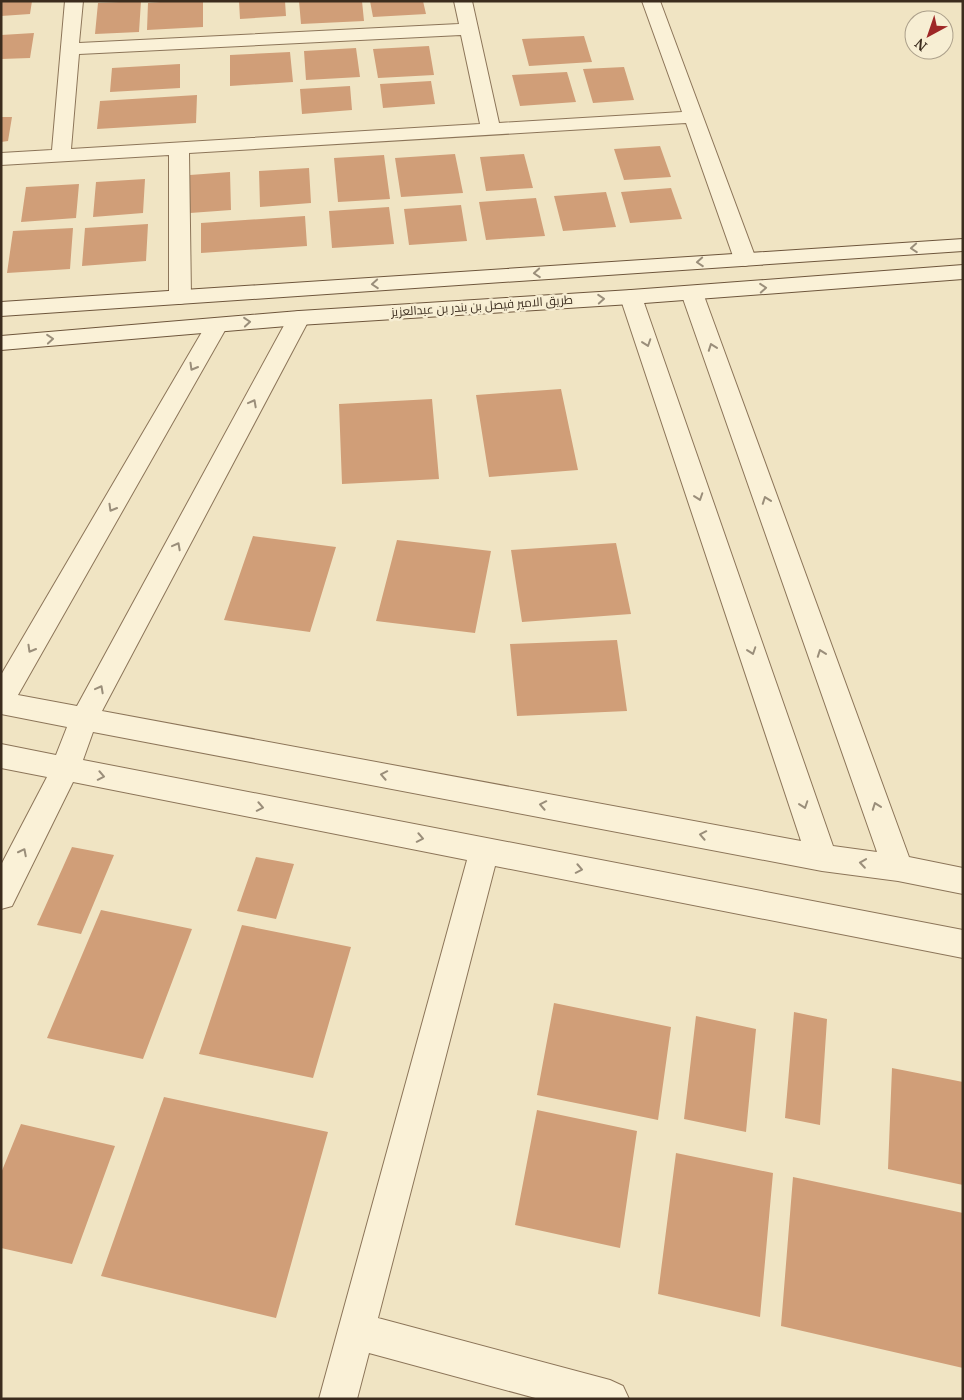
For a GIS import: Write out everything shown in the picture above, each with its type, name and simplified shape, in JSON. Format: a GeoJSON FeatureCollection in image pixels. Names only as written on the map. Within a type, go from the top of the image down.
{"type":"FeatureCollection","features":[{"type":"Feature","properties":{"kind":"street"},"geometry":{"type":"LineString","coordinates":[[61,156],[74,1]]}},
{"type":"Feature","properties":{"kind":"street"},"geometry":{"type":"LineString","coordinates":[[463,1],[491,130]]}},
{"type":"Feature","properties":{"kind":"street"},"geometry":{"type":"LineString","coordinates":[[651,1],[745,259]]}},
{"type":"Feature","properties":{"kind":"street"},"geometry":{"type":"LineString","coordinates":[[70,49],[469,29]]}},
{"type":"Feature","properties":{"kind":"street"},"geometry":{"type":"LineString","coordinates":[[1,159],[694,117]]}},
{"type":"Feature","properties":{"kind":"street"},"geometry":{"type":"LineString","coordinates":[[179,149],[180,297]]}},
{"type":"Feature","properties":{"kind":"street","name":"طريق الامير فيصل بن بندر بن عبدالعزيز"},"geometry":{"type":"LineString","coordinates":[[1,309],[963,245]]}},
{"type":"Feature","properties":{"kind":"street","name":"طريق الامير فيصل بن بندر بن عبدالعزيز"},"geometry":{"type":"LineString","coordinates":[[1,343],[299,318],[692,293],[963,272]]}},
{"type":"Feature","properties":{"kind":"street"},"geometry":{"type":"LineString","coordinates":[[692,293],[898,868]]}},
{"type":"Feature","properties":{"kind":"street"},"geometry":{"type":"LineString","coordinates":[[631,297],[822,858]]}},
{"type":"Feature","properties":{"kind":"street"},"geometry":{"type":"LineString","coordinates":[[1,896],[65,769],[84,719],[299,318]]}},
{"type":"Feature","properties":{"kind":"street"},"geometry":{"type":"LineString","coordinates":[[217,325],[1,702],[822,858],[898,868],[963,880]]}},
{"type":"Feature","properties":{"kind":"street"},"geometry":{"type":"LineString","coordinates":[[1,756],[963,944]]}},
{"type":"Feature","properties":{"kind":"street"},"geometry":{"type":"LineString","coordinates":[[338,1399],[484,851]]}},
{"type":"Feature","properties":{"kind":"street"},"geometry":{"type":"LineString","coordinates":[[356,1331],[610,1399]]}},
{"type":"Feature","properties":{"kind":"building"},"geometry":{"type":"Polygon","coordinates":[[[1,1],[32,1],[30,14],[1,16],[1,1]]]}},
{"type":"Feature","properties":{"kind":"building"},"geometry":{"type":"Polygon","coordinates":[[[141,1],[139,32],[95,34],[98,3],[141,1]]]}},
{"type":"Feature","properties":{"kind":"building"},"geometry":{"type":"Polygon","coordinates":[[[203,1],[203,27],[147,30],[148,3],[203,1]]]}},
{"type":"Feature","properties":{"kind":"building"},"geometry":{"type":"Polygon","coordinates":[[[239,1],[285,1],[286,16],[240,19],[239,1]]]}},
{"type":"Feature","properties":{"kind":"building"},"geometry":{"type":"Polygon","coordinates":[[[299,1],[362,1],[364,21],[301,24],[299,1]]]}},
{"type":"Feature","properties":{"kind":"building"},"geometry":{"type":"Polygon","coordinates":[[[370,1],[423,1],[426,14],[373,17],[370,1]]]}},
{"type":"Feature","properties":{"kind":"building"},"geometry":{"type":"Polygon","coordinates":[[[34,33],[30,58],[1,59],[1,35],[34,33]]]}},
{"type":"Feature","properties":{"kind":"building"},"geometry":{"type":"Polygon","coordinates":[[[584,36],[592,62],[529,66],[522,39],[584,36]]]}},
{"type":"Feature","properties":{"kind":"building"},"geometry":{"type":"Polygon","coordinates":[[[429,46],[434,75],[378,78],[373,49],[429,46]]]}},
{"type":"Feature","properties":{"kind":"building"},"geometry":{"type":"Polygon","coordinates":[[[356,48],[360,77],[306,80],[304,51],[356,48]]]}},
{"type":"Feature","properties":{"kind":"building"},"geometry":{"type":"Polygon","coordinates":[[[290,52],[293,82],[230,86],[230,55],[290,52]]]}},
{"type":"Feature","properties":{"kind":"building"},"geometry":{"type":"Polygon","coordinates":[[[180,64],[180,88],[110,92],[112,68],[180,64]]]}},
{"type":"Feature","properties":{"kind":"building"},"geometry":{"type":"Polygon","coordinates":[[[624,67],[634,100],[593,103],[583,69],[624,67]]]}},
{"type":"Feature","properties":{"kind":"building"},"geometry":{"type":"Polygon","coordinates":[[[567,72],[576,102],[520,106],[512,75],[567,72]]]}},
{"type":"Feature","properties":{"kind":"building"},"geometry":{"type":"Polygon","coordinates":[[[431,81],[435,104],[383,108],[380,84],[431,81]]]}},
{"type":"Feature","properties":{"kind":"building"},"geometry":{"type":"Polygon","coordinates":[[[350,86],[352,110],[302,114],[300,89],[350,86]]]}},
{"type":"Feature","properties":{"kind":"building"},"geometry":{"type":"Polygon","coordinates":[[[197,95],[196,123],[97,129],[100,101],[197,95]]]}},
{"type":"Feature","properties":{"kind":"building"},"geometry":{"type":"Polygon","coordinates":[[[1,117],[12,117],[8,141],[1,142],[1,117]]]}},
{"type":"Feature","properties":{"kind":"building"},"geometry":{"type":"Polygon","coordinates":[[[660,146],[671,177],[624,180],[614,149],[660,146]]]}},
{"type":"Feature","properties":{"kind":"building"},"geometry":{"type":"Polygon","coordinates":[[[455,154],[463,193],[401,197],[395,158],[455,154]]]}},
{"type":"Feature","properties":{"kind":"building"},"geometry":{"type":"Polygon","coordinates":[[[524,154],[533,188],[486,191],[480,157],[524,154]]]}},
{"type":"Feature","properties":{"kind":"building"},"geometry":{"type":"Polygon","coordinates":[[[384,155],[390,199],[338,202],[334,158],[384,155]]]}},
{"type":"Feature","properties":{"kind":"building"},"geometry":{"type":"Polygon","coordinates":[[[309,168],[311,203],[260,207],[259,171],[309,168]]]}},
{"type":"Feature","properties":{"kind":"building"},"geometry":{"type":"Polygon","coordinates":[[[230,172],[231,210],[190,213],[190,175],[230,172]]]}},
{"type":"Feature","properties":{"kind":"building"},"geometry":{"type":"Polygon","coordinates":[[[145,179],[143,213],[93,217],[96,182],[145,179]]]}},
{"type":"Feature","properties":{"kind":"building"},"geometry":{"type":"Polygon","coordinates":[[[79,184],[76,218],[21,222],[26,187],[79,184]]]}},
{"type":"Feature","properties":{"kind":"building"},"geometry":{"type":"Polygon","coordinates":[[[671,188],[682,219],[630,223],[621,192],[671,188]]]}},
{"type":"Feature","properties":{"kind":"building"},"geometry":{"type":"Polygon","coordinates":[[[606,192],[616,227],[563,231],[554,196],[606,192]]]}},
{"type":"Feature","properties":{"kind":"building"},"geometry":{"type":"Polygon","coordinates":[[[536,198],[545,236],[486,240],[479,202],[536,198]]]}},
{"type":"Feature","properties":{"kind":"building"},"geometry":{"type":"Polygon","coordinates":[[[461,205],[467,241],[409,245],[404,209],[461,205]]]}},
{"type":"Feature","properties":{"kind":"building"},"geometry":{"type":"Polygon","coordinates":[[[389,207],[394,244],[332,248],[329,211],[389,207]]]}},
{"type":"Feature","properties":{"kind":"building"},"geometry":{"type":"Polygon","coordinates":[[[305,216],[307,246],[201,253],[201,223],[305,216]]]}},
{"type":"Feature","properties":{"kind":"building"},"geometry":{"type":"Polygon","coordinates":[[[148,224],[146,261],[82,266],[85,228],[148,224]]]}},
{"type":"Feature","properties":{"kind":"building"},"geometry":{"type":"Polygon","coordinates":[[[73,228],[70,269],[7,273],[13,231],[73,228]]]}},
{"type":"Feature","properties":{"kind":"building"},"geometry":{"type":"Polygon","coordinates":[[[561,389],[578,470],[489,477],[476,395],[561,389]]]}},
{"type":"Feature","properties":{"kind":"building"},"geometry":{"type":"Polygon","coordinates":[[[432,399],[439,479],[342,484],[339,404],[432,399]]]}},
{"type":"Feature","properties":{"kind":"building"},"geometry":{"type":"Polygon","coordinates":[[[253,536],[336,547],[310,632],[224,620],[253,536]]]}},
{"type":"Feature","properties":{"kind":"building"},"geometry":{"type":"Polygon","coordinates":[[[397,540],[491,551],[475,633],[376,621],[397,540]]]}},
{"type":"Feature","properties":{"kind":"building"},"geometry":{"type":"Polygon","coordinates":[[[616,543],[631,614],[522,622],[511,550],[616,543]]]}},
{"type":"Feature","properties":{"kind":"building"},"geometry":{"type":"Polygon","coordinates":[[[617,640],[627,711],[517,716],[510,644],[617,640]]]}},
{"type":"Feature","properties":{"kind":"building"},"geometry":{"type":"Polygon","coordinates":[[[72,847],[114,855],[81,934],[37,925],[72,847]]]}},
{"type":"Feature","properties":{"kind":"building"},"geometry":{"type":"Polygon","coordinates":[[[256,857],[294,864],[276,919],[237,911],[256,857]]]}},
{"type":"Feature","properties":{"kind":"building"},"geometry":{"type":"Polygon","coordinates":[[[101,910],[192,929],[143,1059],[47,1038],[101,910]]]}},
{"type":"Feature","properties":{"kind":"building"},"geometry":{"type":"Polygon","coordinates":[[[242,925],[351,947],[313,1078],[199,1054],[242,925]]]}},
{"type":"Feature","properties":{"kind":"building"},"geometry":{"type":"Polygon","coordinates":[[[554,1003],[671,1027],[658,1120],[537,1095],[554,1003]]]}},
{"type":"Feature","properties":{"kind":"building"},"geometry":{"type":"Polygon","coordinates":[[[794,1012],[827,1019],[820,1125],[785,1118],[794,1012]]]}},
{"type":"Feature","properties":{"kind":"building"},"geometry":{"type":"Polygon","coordinates":[[[696,1016],[756,1029],[746,1132],[684,1119],[696,1016]]]}},
{"type":"Feature","properties":{"kind":"building"},"geometry":{"type":"Polygon","coordinates":[[[892,1068],[963,1082],[963,1185],[888,1169],[892,1068]]]}},
{"type":"Feature","properties":{"kind":"building"},"geometry":{"type":"Polygon","coordinates":[[[164,1097],[328,1132],[276,1318],[101,1276],[164,1097]]]}},
{"type":"Feature","properties":{"kind":"building"},"geometry":{"type":"Polygon","coordinates":[[[537,1110],[637,1131],[620,1248],[515,1225],[537,1110]]]}},
{"type":"Feature","properties":{"kind":"building"},"geometry":{"type":"Polygon","coordinates":[[[21,1124],[115,1146],[72,1264],[1,1248],[1,1173],[21,1124]]]}},
{"type":"Feature","properties":{"kind":"building"},"geometry":{"type":"Polygon","coordinates":[[[676,1153],[773,1173],[760,1317],[658,1294],[676,1153]]]}},
{"type":"Feature","properties":{"kind":"building"},"geometry":{"type":"Polygon","coordinates":[[[793,1177],[963,1213],[963,1368],[781,1326],[793,1177]]]}}]}
